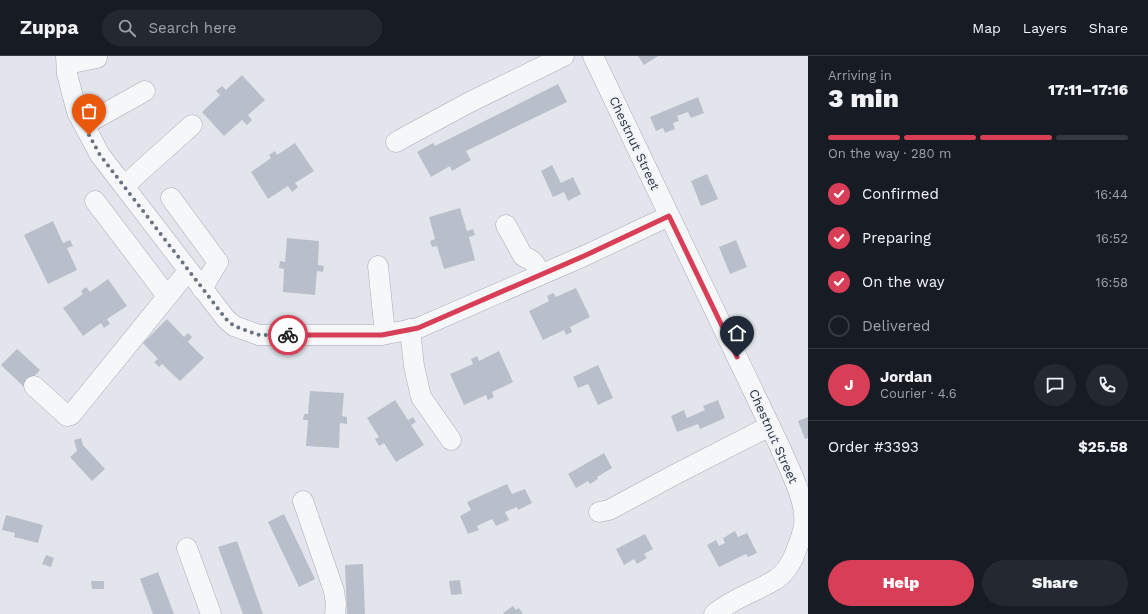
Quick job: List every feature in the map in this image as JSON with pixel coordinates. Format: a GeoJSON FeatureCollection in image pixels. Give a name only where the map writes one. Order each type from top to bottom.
{"type":"FeatureCollection","features":[{"type":"Feature","properties":{"kind":"street"},"geometry":{"type":"LineString","coordinates":[[97,56],[97,58],[67,60],[67,74],[77,112],[100,155],[226,319],[234,326],[259,335],[384,334],[418,328],[584,256],[669,216]]}},
{"type":"Feature","properties":{"kind":"street"},"geometry":{"type":"LineString","coordinates":[[396,142],[468,103],[564,56]]}},
{"type":"Feature","properties":{"kind":"street","name":"Chestnut Street"},"geometry":{"type":"LineString","coordinates":[[593,56],[770,426],[800,494],[805,523],[793,559],[786,570],[776,579],[722,607],[714,614]]}},
{"type":"Feature","properties":{"kind":"street"},"geometry":{"type":"LineString","coordinates":[[84,125],[145,91]]}},
{"type":"Feature","properties":{"kind":"street"},"geometry":{"type":"LineString","coordinates":[[124,186],[192,124]]}},
{"type":"Feature","properties":{"kind":"street"},"geometry":{"type":"LineString","coordinates":[[171,198],[218,262],[202,289]]}},
{"type":"Feature","properties":{"kind":"street"},"geometry":{"type":"LineString","coordinates":[[96,201],[167,296]]}},
{"type":"Feature","properties":{"kind":"street"},"geometry":{"type":"LineString","coordinates":[[506,225],[523,256],[535,264],[540,275]]}},
{"type":"Feature","properties":{"kind":"street"},"geometry":{"type":"LineString","coordinates":[[378,266],[384,334]]}},
{"type":"Feature","properties":{"kind":"street"},"geometry":{"type":"LineString","coordinates":[[34,386],[67,416],[71,415],[188,271]]}},
{"type":"Feature","properties":{"kind":"street"},"geometry":{"type":"LineString","coordinates":[[410,330],[414,366],[421,397],[451,440]]}},
{"type":"Feature","properties":{"kind":"street"},"geometry":{"type":"LineString","coordinates":[[599,512],[609,510],[770,426]]}},
{"type":"Feature","properties":{"kind":"street"},"geometry":{"type":"LineString","coordinates":[[303,501],[334,591],[336,604],[335,614]]}},
{"type":"Feature","properties":{"kind":"street"},"geometry":{"type":"LineString","coordinates":[[187,548],[211,614]]}},
{"type":"Feature","properties":{"kind":"building"},"geometry":{"type":"Polygon","coordinates":[[[638,56],[658,56],[644,65],[638,56]]]}},
{"type":"Feature","properties":{"kind":"building"},"geometry":{"type":"Polygon","coordinates":[[[242,75],[265,100],[248,115],[252,120],[247,125],[242,120],[224,136],[202,112],[220,95],[216,91],[222,86],[226,90],[242,75]]]}},
{"type":"Feature","properties":{"kind":"building"},"geometry":{"type":"Polygon","coordinates":[[[558,84],[567,102],[466,151],[471,160],[452,171],[450,166],[431,177],[417,152],[433,143],[435,146],[558,84]]]}},
{"type":"Feature","properties":{"kind":"building"},"geometry":{"type":"Polygon","coordinates":[[[698,97],[704,113],[691,118],[688,112],[677,116],[679,121],[673,123],[675,129],[665,133],[663,128],[656,131],[650,117],[698,97]]]}},
{"type":"Feature","properties":{"kind":"building"},"geometry":{"type":"Polygon","coordinates":[[[295,143],[314,171],[295,183],[298,187],[292,192],[288,186],[268,199],[251,172],[271,158],[269,155],[275,151],[277,155],[295,143]]]}},
{"type":"Feature","properties":{"kind":"building"},"geometry":{"type":"Polygon","coordinates":[[[552,165],[561,183],[573,177],[581,194],[568,201],[564,192],[553,197],[541,171],[552,165]]]}},
{"type":"Feature","properties":{"kind":"building"},"geometry":{"type":"Polygon","coordinates":[[[707,174],[718,199],[701,206],[691,181],[707,174]]]}},
{"type":"Feature","properties":{"kind":"building"},"geometry":{"type":"Polygon","coordinates":[[[460,208],[467,231],[473,229],[475,235],[469,237],[475,260],[444,269],[437,246],[432,247],[430,241],[435,239],[429,217],[460,208]]]}},
{"type":"Feature","properties":{"kind":"building"},"geometry":{"type":"Polygon","coordinates":[[[53,221],[63,243],[70,240],[73,246],[67,248],[77,270],[48,284],[24,235],[53,221]]]}},
{"type":"Feature","properties":{"kind":"building"},"geometry":{"type":"Polygon","coordinates":[[[287,238],[319,241],[318,265],[324,266],[323,272],[317,271],[315,295],[283,292],[284,269],[279,268],[280,261],[285,262],[287,238]]]}},
{"type":"Feature","properties":{"kind":"building"},"geometry":{"type":"Polygon","coordinates":[[[736,240],[747,267],[730,274],[719,247],[736,240]]]}},
{"type":"Feature","properties":{"kind":"building"},"geometry":{"type":"Polygon","coordinates":[[[108,279],[127,306],[107,319],[110,324],[104,328],[101,323],[83,336],[63,308],[83,294],[81,291],[86,287],[90,292],[108,279]]]}},
{"type":"Feature","properties":{"kind":"building"},"geometry":{"type":"Polygon","coordinates":[[[576,288],[590,317],[570,327],[572,332],[566,335],[564,330],[543,340],[529,311],[549,301],[547,296],[553,293],[556,297],[576,288]]]}},
{"type":"Feature","properties":{"kind":"building"},"geometry":{"type":"Polygon","coordinates":[[[167,319],[184,337],[188,333],[192,337],[188,342],[204,358],[180,381],[162,364],[159,367],[154,362],[158,359],[143,343],[167,319]]]}},
{"type":"Feature","properties":{"kind":"building"},"geometry":{"type":"Polygon","coordinates":[[[17,349],[40,370],[24,387],[1,365],[17,349]]]}},
{"type":"Feature","properties":{"kind":"building"},"geometry":{"type":"Polygon","coordinates":[[[499,351],[513,382],[492,392],[494,397],[488,400],[486,395],[464,405],[450,374],[473,364],[471,359],[477,356],[479,361],[499,351]]]}},
{"type":"Feature","properties":{"kind":"building"},"geometry":{"type":"Polygon","coordinates":[[[598,365],[613,398],[598,405],[588,384],[578,388],[573,377],[598,365]]]}},
{"type":"Feature","properties":{"kind":"building"},"geometry":{"type":"Polygon","coordinates":[[[310,391],[344,393],[342,416],[347,417],[347,424],[340,423],[339,448],[306,446],[308,420],[303,420],[304,414],[308,414],[310,391]]]}},
{"type":"Feature","properties":{"kind":"building"},"geometry":{"type":"Polygon","coordinates":[[[395,400],[408,420],[413,417],[416,422],[411,425],[424,445],[396,462],[384,443],[379,446],[375,439],[379,437],[367,418],[395,400]]]}},
{"type":"Feature","properties":{"kind":"building"},"geometry":{"type":"Polygon","coordinates":[[[718,400],[725,418],[700,429],[698,424],[677,432],[671,416],[684,410],[687,418],[705,410],[703,406],[718,400]]]}},
{"type":"Feature","properties":{"kind":"building"},"geometry":{"type":"Polygon","coordinates":[[[808,417],[808,438],[805,439],[798,421],[808,417]]]}},
{"type":"Feature","properties":{"kind":"building"},"geometry":{"type":"Polygon","coordinates":[[[81,438],[83,445],[105,469],[92,481],[70,457],[77,451],[74,440],[81,438]]]}},
{"type":"Feature","properties":{"kind":"building"},"geometry":{"type":"Polygon","coordinates":[[[604,453],[612,468],[597,477],[598,479],[590,484],[588,481],[576,488],[568,474],[604,453]]]}},
{"type":"Feature","properties":{"kind":"building"},"geometry":{"type":"Polygon","coordinates":[[[507,484],[512,494],[525,489],[532,503],[518,510],[517,507],[505,512],[509,520],[496,526],[492,519],[477,526],[479,530],[468,534],[460,516],[471,510],[467,502],[507,484]]]}},
{"type":"Feature","properties":{"kind":"building"},"geometry":{"type":"Polygon","coordinates":[[[284,514],[315,579],[299,587],[268,522],[284,514]]]}},
{"type":"Feature","properties":{"kind":"building"},"geometry":{"type":"Polygon","coordinates":[[[6,515],[43,525],[38,543],[14,537],[15,533],[2,530],[6,515]]]}},
{"type":"Feature","properties":{"kind":"building"},"geometry":{"type":"Polygon","coordinates":[[[735,531],[738,537],[747,533],[757,553],[748,557],[746,554],[719,567],[707,545],[716,540],[719,546],[725,543],[723,538],[735,531]]]}},
{"type":"Feature","properties":{"kind":"building"},"geometry":{"type":"Polygon","coordinates":[[[645,534],[653,549],[644,554],[647,558],[637,564],[634,559],[624,565],[616,549],[645,534]]]}},
{"type":"Feature","properties":{"kind":"building"},"geometry":{"type":"Polygon","coordinates":[[[237,541],[263,614],[243,614],[218,547],[237,541]]]}},
{"type":"Feature","properties":{"kind":"building"},"geometry":{"type":"Polygon","coordinates":[[[46,555],[54,558],[51,567],[42,564],[46,555]]]}},
{"type":"Feature","properties":{"kind":"building"},"geometry":{"type":"Polygon","coordinates":[[[363,564],[365,614],[347,614],[345,565],[363,564]]]}},
{"type":"Feature","properties":{"kind":"building"},"geometry":{"type":"Polygon","coordinates":[[[158,572],[174,614],[153,614],[140,579],[158,572]]]}},
{"type":"Feature","properties":{"kind":"building"},"geometry":{"type":"Polygon","coordinates":[[[460,580],[462,594],[451,595],[449,581],[460,580]]]}},
{"type":"Feature","properties":{"kind":"building"},"geometry":{"type":"Polygon","coordinates":[[[91,581],[104,581],[104,589],[92,589],[91,581]]]}},
{"type":"Feature","properties":{"kind":"building"},"geometry":{"type":"Polygon","coordinates":[[[513,606],[516,610],[519,608],[523,614],[503,613],[513,606]]]}},
{"type":"Feature","properties":{"kind":"way so far"},"geometry":{"type":"LineString","coordinates":[[89,135],[100,155],[226,319],[234,326],[259,335],[288,335]]}},
{"type":"Feature","properties":{"kind":"route"},"geometry":{"type":"LineString","coordinates":[[288,335],[382,335],[418,328],[584,256],[669,216],[737,357]]}}]}
